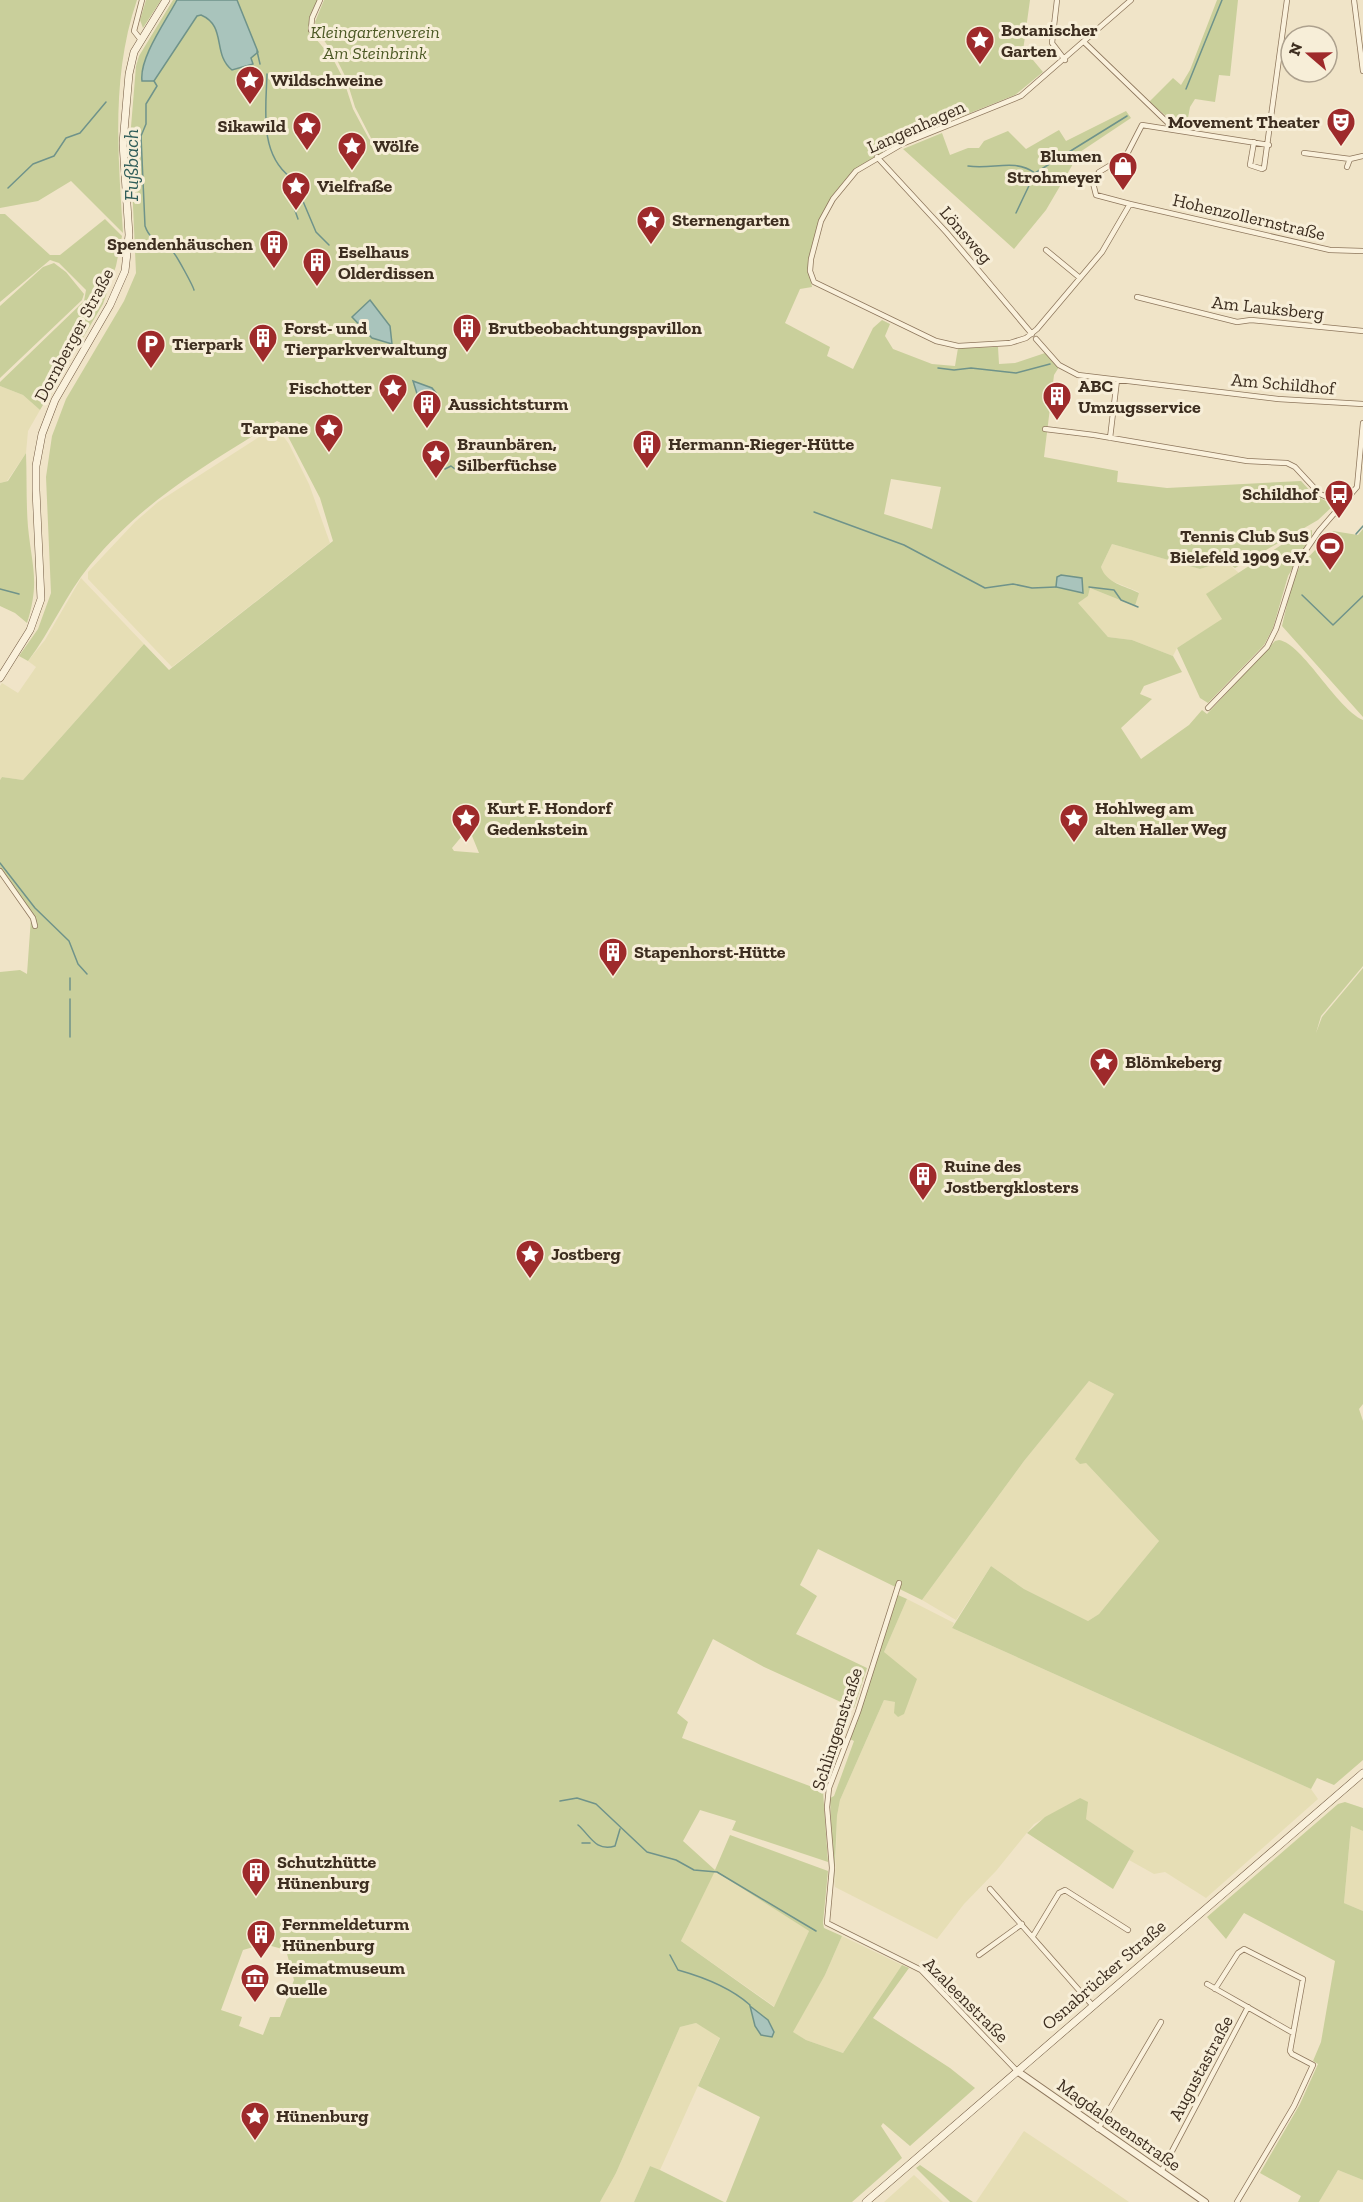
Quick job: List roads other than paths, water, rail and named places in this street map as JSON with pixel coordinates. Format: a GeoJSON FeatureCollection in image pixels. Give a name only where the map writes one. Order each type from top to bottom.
{"type":"FeatureCollection","features":[{"type":"Feature","properties":{"kind":"main road"},"geometry":{"type":"LineString","coordinates":[[141,40],[166,0]]}},
{"type":"Feature","properties":{"kind":"main road","name":"Dornberger Straße"},"geometry":{"type":"LineString","coordinates":[[0,678],[30,630],[41,599],[36,466],[42,434],[55,400],[110,305],[126,267],[129,235],[123,131],[130,68],[141,40]]}},
{"type":"Feature","properties":{"kind":"main road","name":"Osnabrücker Straße"},"geometry":{"type":"LineString","coordinates":[[867,2202],[1363,1773]]}},
{"type":"Feature","properties":{"kind":"street","name":"Dornberger Straße"},"geometry":{"type":"LineString","coordinates":[[141,40],[136,37],[134,31],[142,0]]}},
{"type":"Feature","properties":{"kind":"street"},"geometry":{"type":"LineString","coordinates":[[311,30],[312,18],[320,0]]}},
{"type":"Feature","properties":{"kind":"street"},"geometry":{"type":"LineString","coordinates":[[1057,0],[1052,43],[1065,60]]}},
{"type":"Feature","properties":{"kind":"street","name":"Langenhagen"},"geometry":{"type":"LineString","coordinates":[[1032,334],[1006,344],[974,346],[943,344],[820,287],[811,277],[814,244],[827,210],[856,171],[902,144],[1015,100],[1085,43],[1131,0]]}},
{"type":"Feature","properties":{"kind":"street"},"geometry":{"type":"LineString","coordinates":[[1254,142],[1250,165],[1260,169],[1264,168],[1269,145],[1287,0]]}},
{"type":"Feature","properties":{"kind":"street"},"geometry":{"type":"LineString","coordinates":[[1354,0],[1363,71]]}},
{"type":"Feature","properties":{"kind":"street"},"geometry":{"type":"LineString","coordinates":[[1085,43],[1168,123],[1170,129],[1269,145]]}},
{"type":"Feature","properties":{"kind":"street","name":"Hohenzollernstraße"},"geometry":{"type":"LineString","coordinates":[[1170,129],[1164,131],[1140,126],[1126,156],[1102,170],[1093,183],[1096,195],[1330,250],[1363,251]]}},
{"type":"Feature","properties":{"kind":"street"},"geometry":{"type":"LineString","coordinates":[[1304,153],[1350,159],[1363,156]]}},
{"type":"Feature","properties":{"kind":"street","name":"Lönsweg"},"geometry":{"type":"LineString","coordinates":[[877,157],[947,233],[1032,334]]}},
{"type":"Feature","properties":{"kind":"street"},"geometry":{"type":"LineString","coordinates":[[1347,167],[1350,159]]}},
{"type":"Feature","properties":{"kind":"street"},"geometry":{"type":"LineString","coordinates":[[1032,334],[1106,246],[1130,204]]}},
{"type":"Feature","properties":{"kind":"street"},"geometry":{"type":"LineString","coordinates":[[1046,250],[1080,278]]}},
{"type":"Feature","properties":{"kind":"street","name":"Am Lauksberg"},"geometry":{"type":"LineString","coordinates":[[1137,297],[1237,322],[1251,320],[1363,331]]}},
{"type":"Feature","properties":{"kind":"street","name":"Am Schildhof"},"geometry":{"type":"LineString","coordinates":[[1036,339],[1056,361],[1071,372],[1117,380],[1278,399],[1363,404]]}},
{"type":"Feature","properties":{"kind":"street"},"geometry":{"type":"LineString","coordinates":[[1110,438],[1117,380]]}},
{"type":"Feature","properties":{"kind":"street"},"geometry":{"type":"LineString","coordinates":[[1208,708],[1267,647],[1276,629],[1296,563],[1358,484],[1363,423]]}},
{"type":"Feature","properties":{"kind":"street"},"geometry":{"type":"LineString","coordinates":[[1045,429],[1248,461],[1287,463],[1294,467],[1320,495],[1343,504]]}},
{"type":"Feature","properties":{"kind":"street"},"geometry":{"type":"LineString","coordinates":[[0,871],[33,918],[35,926]]}},
{"type":"Feature","properties":{"kind":"street","name":"Schlingenstraße"},"geometry":{"type":"LineString","coordinates":[[827,1923],[832,1868],[827,1807],[829,1788],[858,1712],[899,1583]]}},
{"type":"Feature","properties":{"kind":"street"},"geometry":{"type":"LineString","coordinates":[[990,1889],[1093,2006]]}},
{"type":"Feature","properties":{"kind":"street"},"geometry":{"type":"LineString","coordinates":[[1033,1936],[1059,1893],[1065,1890],[1128,1930]]}},
{"type":"Feature","properties":{"kind":"street","name":"Azaleenstraße"},"geometry":{"type":"LineString","coordinates":[[827,1923],[921,1970],[1017,2071]]}},
{"type":"Feature","properties":{"kind":"street"},"geometry":{"type":"LineString","coordinates":[[980,1955],[1022,1924]]}},
{"type":"Feature","properties":{"kind":"street"},"geometry":{"type":"LineString","coordinates":[[1215,1989],[1238,1953],[1244,1949],[1303,1980],[1293,2033],[1292,2054],[1313,2065],[1294,2106],[1237,2202]]}},
{"type":"Feature","properties":{"kind":"street","name":"Augustastraße"},"geometry":{"type":"LineString","coordinates":[[1207,1984],[1293,2033]]}},
{"type":"Feature","properties":{"kind":"street","name":"Augustastraße"},"geometry":{"type":"LineString","coordinates":[[1161,2172],[1248,2007]]}},
{"type":"Feature","properties":{"kind":"street"},"geometry":{"type":"LineString","coordinates":[[1098,2129],[1161,2022]]}},
{"type":"Feature","properties":{"kind":"street","name":"Magdalenenstraße"},"geometry":{"type":"LineString","coordinates":[[1017,2071],[1205,2202]]}},
{"type":"Feature","properties":{"kind":"water"},"geometry":{"type":"Polygon","coordinates":[[[177,0],[237,0],[258,52],[251,58],[253,64],[232,70],[222,56],[214,26],[201,15],[197,16],[154,81],[142,81],[142,72],[149,51],[177,0]]]}},
{"type":"Feature","properties":{"kind":"water"},"geometry":{"type":"Polygon","coordinates":[[[370,300],[390,326],[392,344],[372,338],[352,317],[370,300]]]}},
{"type":"Feature","properties":{"kind":"water"},"geometry":{"type":"Polygon","coordinates":[[[413,381],[432,388],[436,393],[430,412],[424,419],[420,416],[419,400],[413,381]]]}},
{"type":"Feature","properties":{"kind":"water"},"geometry":{"type":"Polygon","coordinates":[[[1061,575],[1082,578],[1083,593],[1056,587],[1057,577],[1061,575]]]}},
{"type":"Feature","properties":{"kind":"water"},"geometry":{"type":"Polygon","coordinates":[[[750,2006],[768,2020],[774,2032],[772,2037],[761,2035],[755,2026],[750,2006]]]}},
{"type":"Feature","properties":{"kind":"waterway"},"geometry":{"type":"LineString","coordinates":[[1186,89],[1222,0]]}},
{"type":"Feature","properties":{"kind":"waterway"},"geometry":{"type":"LineString","coordinates":[[257,51],[260,64]]}},
{"type":"Feature","properties":{"kind":"waterway"},"geometry":{"type":"LineString","coordinates":[[267,74],[266,130],[273,156],[290,177]]}},
{"type":"Feature","properties":{"kind":"waterway","name":"Fußbach"},"geometry":{"type":"LineString","coordinates":[[154,81],[157,86],[146,104],[146,124],[141,136],[145,226],[150,236],[169,248],[175,255],[194,290]]}},
{"type":"Feature","properties":{"kind":"waterway"},"geometry":{"type":"LineString","coordinates":[[8,188],[33,164],[54,156],[66,138],[80,133],[106,102]]}},
{"type":"Feature","properties":{"kind":"waterway"},"geometry":{"type":"LineString","coordinates":[[1016,213],[1035,173],[1127,116]]}},
{"type":"Feature","properties":{"kind":"waterway"},"geometry":{"type":"LineString","coordinates":[[968,166],[1011,165],[1035,173]]}},
{"type":"Feature","properties":{"kind":"waterway"},"geometry":{"type":"LineString","coordinates":[[294,180],[316,232],[329,245]]}},
{"type":"Feature","properties":{"kind":"waterway"},"geometry":{"type":"LineString","coordinates":[[292,202],[298,219]]}},
{"type":"Feature","properties":{"kind":"waterway"},"geometry":{"type":"LineString","coordinates":[[938,368],[954,370],[971,368],[1016,373],[1050,364]]}},
{"type":"Feature","properties":{"kind":"waterway"},"geometry":{"type":"LineString","coordinates":[[430,456],[445,469],[451,466],[459,472]]}},
{"type":"Feature","properties":{"kind":"waterway"},"geometry":{"type":"LineString","coordinates":[[814,512],[904,545],[985,588],[1013,584],[1032,588],[1056,587]]}},
{"type":"Feature","properties":{"kind":"waterway"},"geometry":{"type":"LineString","coordinates":[[1356,534],[1363,526]]}},
{"type":"Feature","properties":{"kind":"waterway"},"geometry":{"type":"LineString","coordinates":[[1089,587],[1114,590],[1121,600],[1138,607]]}},
{"type":"Feature","properties":{"kind":"waterway"},"geometry":{"type":"LineString","coordinates":[[0,589],[19,594]]}},
{"type":"Feature","properties":{"kind":"waterway"},"geometry":{"type":"LineString","coordinates":[[1302,595],[1333,625],[1363,596]]}},
{"type":"Feature","properties":{"kind":"waterway"},"geometry":{"type":"LineString","coordinates":[[0,863],[35,908],[69,941],[78,964],[87,974]]}},
{"type":"Feature","properties":{"kind":"waterway"},"geometry":{"type":"LineString","coordinates":[[70,978],[70,990]]}},
{"type":"Feature","properties":{"kind":"waterway"},"geometry":{"type":"LineString","coordinates":[[70,999],[70,1037]]}},
{"type":"Feature","properties":{"kind":"waterway"},"geometry":{"type":"LineString","coordinates":[[560,1801],[577,1798],[596,1804],[647,1852],[676,1860],[694,1870],[717,1872],[816,1931]]}},
{"type":"Feature","properties":{"kind":"waterway"},"geometry":{"type":"LineString","coordinates":[[578,1825],[602,1847],[615,1846],[620,1829]]}},
{"type":"Feature","properties":{"kind":"waterway"},"geometry":{"type":"LineString","coordinates":[[582,1843],[590,1843]]}},
{"type":"Feature","properties":{"kind":"waterway"},"geometry":{"type":"LineString","coordinates":[[670,1955],[678,1970],[716,1983],[750,2005]]}},
{"type":"Feature","properties":{"kind":"place","name":"Botanischer Garten"},"geometry":{"type":"Point","coordinates":[980,66]}},
{"type":"Feature","properties":{"kind":"place","name":"Wildschweine"},"geometry":{"type":"Point","coordinates":[250,106]}},
{"type":"Feature","properties":{"kind":"place","name":"Movement Theater"},"geometry":{"type":"Point","coordinates":[1341,148]}},
{"type":"Feature","properties":{"kind":"place","name":"Sikawild"},"geometry":{"type":"Point","coordinates":[307,152]}},
{"type":"Feature","properties":{"kind":"place","name":"Wölfe"},"geometry":{"type":"Point","coordinates":[352,172]}},
{"type":"Feature","properties":{"kind":"place","name":"Blumen Strohmeyer"},"geometry":{"type":"Point","coordinates":[1123,192]}},
{"type":"Feature","properties":{"kind":"place","name":"Vielfraße"},"geometry":{"type":"Point","coordinates":[296,212]}},
{"type":"Feature","properties":{"kind":"place","name":"Sternengarten"},"geometry":{"type":"Point","coordinates":[651,246]}},
{"type":"Feature","properties":{"kind":"place","name":"Spendenhäuschen"},"geometry":{"type":"Point","coordinates":[274,270]}},
{"type":"Feature","properties":{"kind":"place","name":"Eselhaus Olderdissen"},"geometry":{"type":"Point","coordinates":[317,288]}},
{"type":"Feature","properties":{"kind":"place","name":"Brutbeobachtungspavillon"},"geometry":{"type":"Point","coordinates":[467,354]}},
{"type":"Feature","properties":{"kind":"place","name":"Forst- und Tierparkverwaltung"},"geometry":{"type":"Point","coordinates":[263,364]}},
{"type":"Feature","properties":{"kind":"place","name":"Tierpark"},"geometry":{"type":"Point","coordinates":[151,370]}},
{"type":"Feature","properties":{"kind":"place","name":"Fischotter"},"geometry":{"type":"Point","coordinates":[393,414]}},
{"type":"Feature","properties":{"kind":"place","name":"ABC Umzugsservice"},"geometry":{"type":"Point","coordinates":[1057,422]}},
{"type":"Feature","properties":{"kind":"place","name":"Aussichtsturm"},"geometry":{"type":"Point","coordinates":[427,430]}},
{"type":"Feature","properties":{"kind":"place","name":"Tarpane"},"geometry":{"type":"Point","coordinates":[329,454]}},
{"type":"Feature","properties":{"kind":"place","name":"Hermann-Rieger-Hütte"},"geometry":{"type":"Point","coordinates":[647,470]}},
{"type":"Feature","properties":{"kind":"place","name":"Braunbären, Silberfüchse"},"geometry":{"type":"Point","coordinates":[436,480]}},
{"type":"Feature","properties":{"kind":"place","name":"Schildhof"},"geometry":{"type":"Point","coordinates":[1339,520]}},
{"type":"Feature","properties":{"kind":"place","name":"Tennis Club SuS Bielefeld 1909 e.V."},"geometry":{"type":"Point","coordinates":[1330,572]}},
{"type":"Feature","properties":{"kind":"place","name":"Kurt F. Hondorf Gedenkstein"},"geometry":{"type":"Point","coordinates":[466,844]}},
{"type":"Feature","properties":{"kind":"place","name":"Hohlweg am alten Haller Weg"},"geometry":{"type":"Point","coordinates":[1074,844]}},
{"type":"Feature","properties":{"kind":"place","name":"Stapenhorst-Hütte"},"geometry":{"type":"Point","coordinates":[613,978]}},
{"type":"Feature","properties":{"kind":"place","name":"Blömkeberg"},"geometry":{"type":"Point","coordinates":[1104,1088]}},
{"type":"Feature","properties":{"kind":"place","name":"Ruine des Jostbergklosters"},"geometry":{"type":"Point","coordinates":[923,1202]}},
{"type":"Feature","properties":{"kind":"place","name":"Jostberg"},"geometry":{"type":"Point","coordinates":[530,1280]}},
{"type":"Feature","properties":{"kind":"place","name":"Schutzhütte Hünenburg"},"geometry":{"type":"Point","coordinates":[256,1898]}},
{"type":"Feature","properties":{"kind":"place","name":"Fernmeldeturm Hünenburg"},"geometry":{"type":"Point","coordinates":[261,1960]}},
{"type":"Feature","properties":{"kind":"place","name":"Heimatmuseum Quelle"},"geometry":{"type":"Point","coordinates":[255,2004]}},
{"type":"Feature","properties":{"kind":"place","name":"Hünenburg"},"geometry":{"type":"Point","coordinates":[255,2142]}},
{"type":"Feature","properties":{"kind":"park label","name":"Kleingartenverein Am Steinbrink"},"geometry":{"type":"Point","coordinates":[375,42]}}]}
